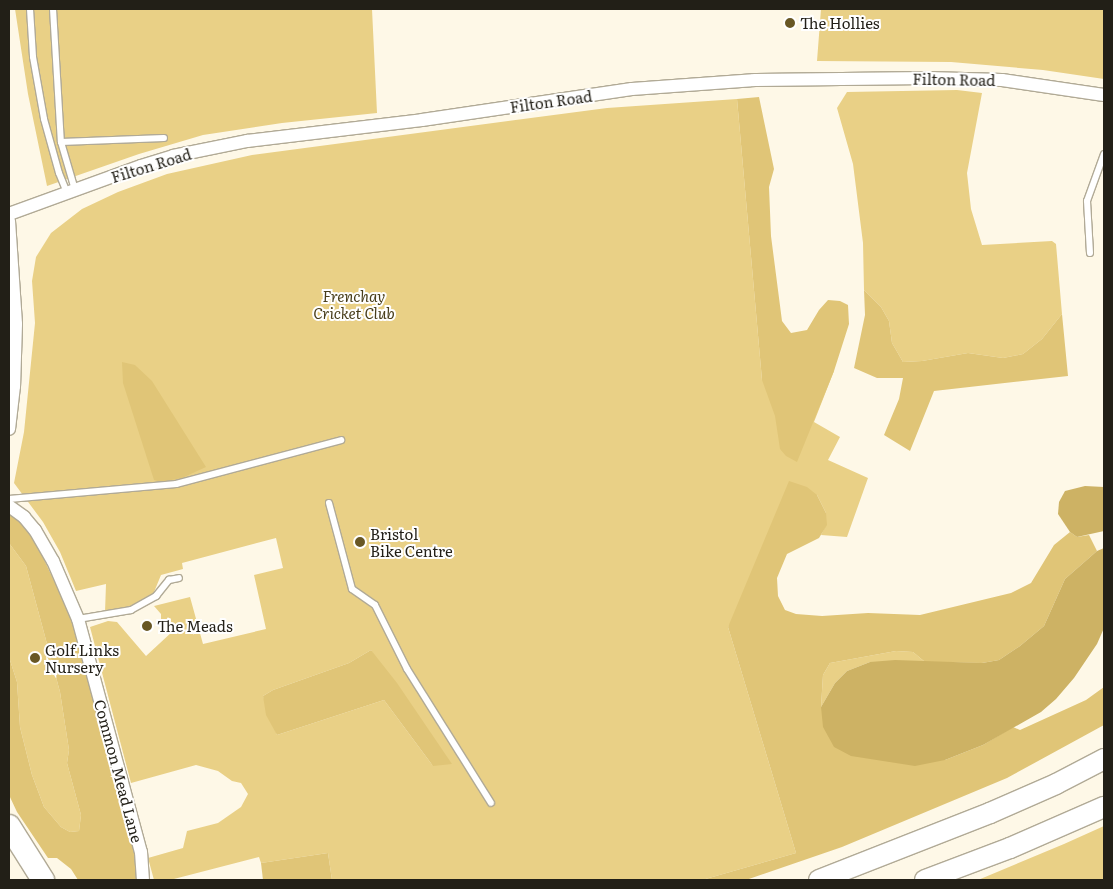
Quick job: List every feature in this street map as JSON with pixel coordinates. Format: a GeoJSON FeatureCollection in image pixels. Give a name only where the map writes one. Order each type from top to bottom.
{"type":"FeatureCollection","features":[{"type":"Feature","properties":{"kind":"highway"},"geometry":{"type":"LineString","coordinates":[[9,826],[43,880]]}},
{"type":"Feature","properties":{"kind":"main road"},"geometry":{"type":"LineString","coordinates":[[819,880],[990,813],[1056,784],[1104,759]]}},
{"type":"Feature","properties":{"kind":"main road"},"geometry":{"type":"LineString","coordinates":[[925,880],[1010,848],[1104,807]]}},
{"type":"Feature","properties":{"kind":"street","name":"Filton Road"},"geometry":{"type":"LineString","coordinates":[[9,214],[173,156],[247,141],[364,127],[585,95],[683,84],[756,80],[971,79],[1029,84],[1104,95]]}},
{"type":"Feature","properties":{"kind":"street"},"geometry":{"type":"LineString","coordinates":[[9,221],[16,324],[14,386],[9,429]]}},
{"type":"Feature","properties":{"kind":"street","name":"Common Mead Lane"},"geometry":{"type":"LineString","coordinates":[[9,506],[24,517],[35,530],[54,561],[78,619],[141,852],[144,880]]}},
{"type":"Feature","properties":{"kind":"lane"},"geometry":{"type":"LineString","coordinates":[[30,9],[33,57],[44,119],[59,172],[71,192]]}},
{"type":"Feature","properties":{"kind":"lane"},"geometry":{"type":"LineString","coordinates":[[53,9],[61,142],[71,192]]}},
{"type":"Feature","properties":{"kind":"lane"},"geometry":{"type":"LineString","coordinates":[[61,142],[164,138]]}},
{"type":"Feature","properties":{"kind":"lane"},"geometry":{"type":"LineString","coordinates":[[1090,253],[1087,201],[1104,154]]}},
{"type":"Feature","properties":{"kind":"lane"},"geometry":{"type":"LineString","coordinates":[[9,499],[176,484],[341,440]]}},
{"type":"Feature","properties":{"kind":"lane"},"geometry":{"type":"LineString","coordinates":[[328,503],[352,589],[374,605],[407,669],[491,803]]}},
{"type":"Feature","properties":{"kind":"lane"},"geometry":{"type":"LineString","coordinates":[[78,619],[131,610],[156,596],[169,580],[180,578]]}},
{"type":"Feature","properties":{"kind":"green space"},"geometry":{"type":"Polygon","coordinates":[[[15,9],[372,9],[377,113],[282,123],[203,135],[139,154],[47,186],[28,94],[15,9]]]}},
{"type":"Feature","properties":{"kind":"green space"},"geometry":{"type":"Polygon","coordinates":[[[821,9],[1104,9],[1104,79],[1043,70],[951,62],[817,61],[821,9]]]}},
{"type":"Feature","properties":{"kind":"green space"},"geometry":{"type":"Polygon","coordinates":[[[957,90],[982,93],[967,173],[971,209],[982,245],[1052,241],[1056,244],[1062,314],[1042,339],[1023,354],[1003,358],[968,353],[922,361],[903,362],[892,343],[889,321],[881,307],[864,290],[863,243],[853,164],[837,108],[847,92],[957,90]]]}},
{"type":"Feature","properties":{"kind":"green space","name":"Frenchay Cricket Club"},"geometry":{"type":"Polygon","coordinates":[[[737,99],[762,380],[834,371],[814,422],[840,437],[828,460],[868,478],[847,537],[821,535],[826,525],[826,513],[817,495],[728,627],[796,853],[702,880],[332,880],[328,853],[261,863],[259,857],[170,880],[154,880],[148,858],[183,848],[187,831],[218,823],[241,807],[248,794],[241,783],[232,781],[218,771],[196,765],[131,783],[90,627],[108,621],[117,622],[146,656],[173,631],[161,619],[161,614],[154,606],[190,597],[203,644],[266,629],[254,575],[283,568],[276,538],[182,563],[183,569],[161,575],[152,597],[127,608],[105,612],[106,584],[76,591],[60,552],[43,522],[14,483],[24,432],[35,323],[32,281],[36,257],[51,233],[82,209],[118,192],[167,174],[252,155],[607,108],[737,99]],[[371,650],[349,663],[273,690],[263,696],[277,735],[384,700],[433,766],[371,650]]]}},
{"type":"Feature","properties":{"kind":"green space"},"geometry":{"type":"Polygon","coordinates":[[[9,543],[26,566],[60,692],[69,750],[67,763],[81,815],[79,831],[70,832],[61,827],[44,807],[32,775],[20,727],[17,682],[9,657],[9,543]]]}},
{"type":"Feature","properties":{"kind":"green space"},"geometry":{"type":"Polygon","coordinates":[[[896,651],[913,652],[925,662],[870,662],[847,671],[835,683],[821,707],[823,675],[830,663],[896,651]]]}},
{"type":"Feature","properties":{"kind":"green space"},"geometry":{"type":"Polygon","coordinates":[[[1104,826],[1104,880],[978,880],[1064,844],[1104,826]]]}},
{"type":"Feature","properties":{"kind":"shaded area"},"geometry":{"type":"Polygon","coordinates":[[[759,97],[774,169],[769,187],[771,236],[782,321],[791,333],[807,330],[819,310],[828,300],[840,301],[848,305],[849,324],[834,371],[797,462],[786,456],[780,449],[775,416],[762,380],[737,99],[759,97]]]}},
{"type":"Feature","properties":{"kind":"shaded area"},"geometry":{"type":"Polygon","coordinates":[[[864,290],[881,307],[889,321],[892,343],[903,362],[922,361],[968,353],[1003,358],[1023,354],[1042,339],[1062,314],[1068,376],[934,391],[910,451],[884,435],[899,399],[903,378],[877,378],[854,368],[865,315],[864,290]]]}},
{"type":"Feature","properties":{"kind":"shaded area"},"geometry":{"type":"Polygon","coordinates":[[[122,362],[135,365],[152,381],[206,467],[182,478],[161,482],[154,480],[123,383],[122,362]]]}},
{"type":"Feature","properties":{"kind":"shaded area"},"geometry":{"type":"Polygon","coordinates":[[[789,481],[807,487],[817,495],[826,513],[827,525],[819,538],[787,554],[777,578],[778,596],[785,610],[796,614],[822,616],[868,613],[920,615],[1011,593],[1031,583],[1054,545],[1070,532],[1077,537],[1089,535],[1097,551],[1065,579],[1044,626],[999,660],[982,663],[925,662],[913,652],[896,651],[830,663],[823,675],[821,707],[945,760],[983,745],[1013,727],[1020,730],[1086,700],[1104,687],[1104,725],[1007,778],[842,847],[746,880],[702,880],[796,853],[728,627],[789,481]]]}},
{"type":"Feature","properties":{"kind":"shaded area"},"geometry":{"type":"Polygon","coordinates":[[[1085,486],[1104,487],[1104,531],[1077,537],[1070,532],[1058,514],[1059,502],[1065,491],[1085,486]]]}},
{"type":"Feature","properties":{"kind":"shaded area"},"geometry":{"type":"Polygon","coordinates":[[[9,515],[22,521],[33,536],[72,619],[134,849],[136,869],[142,880],[78,880],[71,869],[57,858],[48,858],[17,812],[9,795],[9,657],[17,682],[20,727],[32,775],[44,807],[61,827],[70,832],[79,831],[81,815],[67,763],[69,750],[60,692],[26,566],[9,543],[9,515]]]}},
{"type":"Feature","properties":{"kind":"shaded area"},"geometry":{"type":"Polygon","coordinates":[[[1104,548],[1104,628],[1097,644],[1074,678],[1056,699],[1041,712],[983,745],[945,760],[915,766],[851,756],[834,747],[823,727],[821,707],[835,683],[847,671],[870,662],[895,660],[982,663],[999,660],[1044,626],[1065,579],[1097,551],[1104,548]]]}},
{"type":"Feature","properties":{"kind":"shaded area"},"geometry":{"type":"Polygon","coordinates":[[[371,650],[397,683],[452,764],[433,766],[384,700],[277,735],[266,715],[263,696],[273,690],[349,663],[371,650]]]}},
{"type":"Feature","properties":{"kind":"shaded area"},"geometry":{"type":"Polygon","coordinates":[[[328,853],[332,880],[263,880],[261,863],[328,853]]]}},
{"type":"Feature","properties":{"kind":"place","name":"The Hollies"},"geometry":{"type":"Point","coordinates":[790,23]}},
{"type":"Feature","properties":{"kind":"place","name":"Bristol Bike Centre"},"geometry":{"type":"Point","coordinates":[360,542]}},
{"type":"Feature","properties":{"kind":"place","name":"The Meads"},"geometry":{"type":"Point","coordinates":[147,626]}},
{"type":"Feature","properties":{"kind":"place","name":"Golf Links Nursery"},"geometry":{"type":"Point","coordinates":[35,658]}}]}
